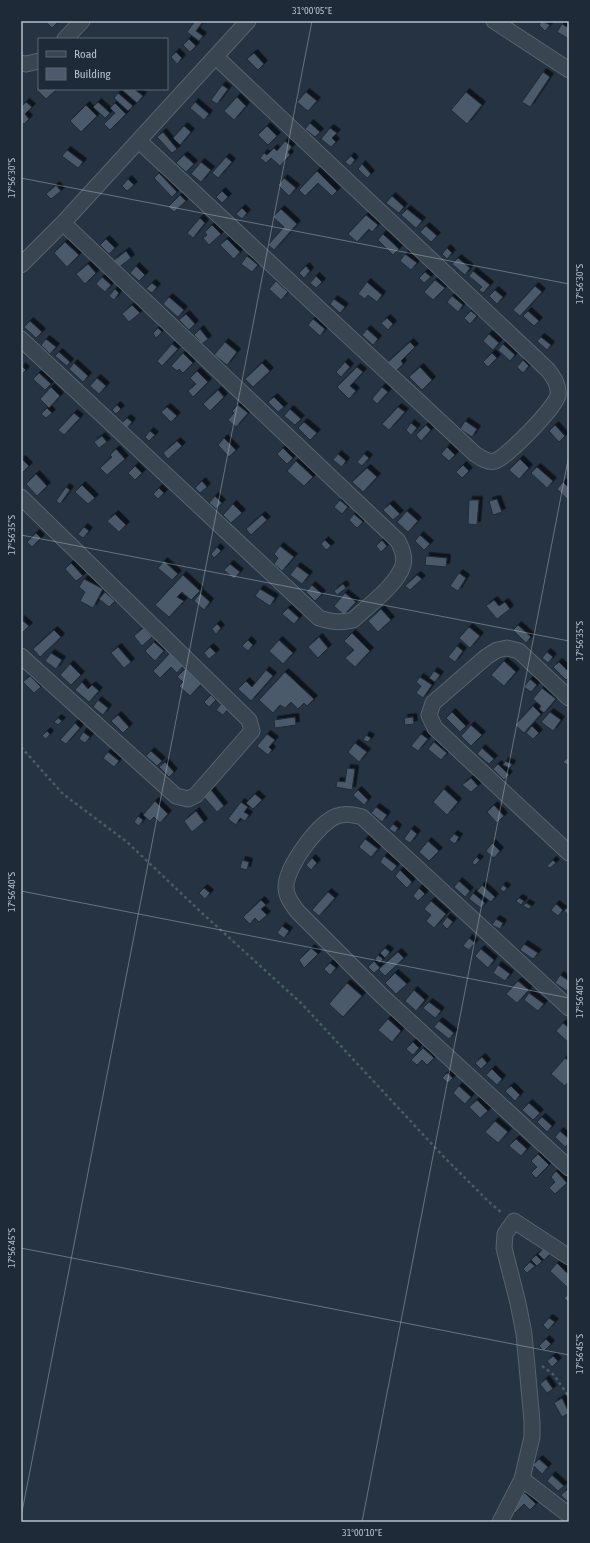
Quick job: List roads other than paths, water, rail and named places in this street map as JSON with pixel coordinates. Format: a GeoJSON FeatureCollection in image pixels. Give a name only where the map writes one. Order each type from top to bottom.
{"type":"FeatureCollection","features":[{"type":"Feature","properties":{"kind":"street"},"geometry":{"type":"LineString","coordinates":[[66,38],[82,21]]}},
{"type":"Feature","properties":{"kind":"street"},"geometry":{"type":"LineString","coordinates":[[21,265],[63,223],[248,21]]}},
{"type":"Feature","properties":{"kind":"street"},"geometry":{"type":"LineString","coordinates":[[494,21],[569,70]]}},
{"type":"Feature","properties":{"kind":"street"},"geometry":{"type":"LineString","coordinates":[[139,141],[475,454],[484,460],[493,462],[502,458],[555,403],[558,396],[558,386],[548,370],[216,57]]}},
{"type":"Feature","properties":{"kind":"street"},"geometry":{"type":"LineString","coordinates":[[21,63],[26,64],[38,61]]}},
{"type":"Feature","properties":{"kind":"street"},"geometry":{"type":"LineString","coordinates":[[21,339],[319,618],[331,622],[353,620],[399,574],[404,558],[398,541],[63,223]]}},
{"type":"Feature","properties":{"kind":"street"},"geometry":{"type":"LineString","coordinates":[[21,497],[251,722],[252,731],[196,795],[188,799],[176,796],[21,656]]}},
{"type":"Feature","properties":{"kind":"street"},"geometry":{"type":"LineString","coordinates":[[569,698],[519,651],[507,648],[497,650],[486,657],[434,704],[429,715],[435,728],[569,853]]}},
{"type":"Feature","properties":{"kind":"street"},"geometry":{"type":"LineString","coordinates":[[569,1008],[362,817],[343,815],[336,817],[319,829],[307,844],[288,876],[286,888],[288,900],[298,912],[382,996],[569,1168]]}},
{"type":"Feature","properties":{"kind":"street"},"geometry":{"type":"LineString","coordinates":[[500,1522],[522,1480],[532,1437],[527,1362],[518,1303],[504,1248],[506,1234],[514,1222],[569,1257]]}},
{"type":"Feature","properties":{"kind":"street"},"geometry":{"type":"LineString","coordinates":[[522,1480],[569,1515]]}}]}
